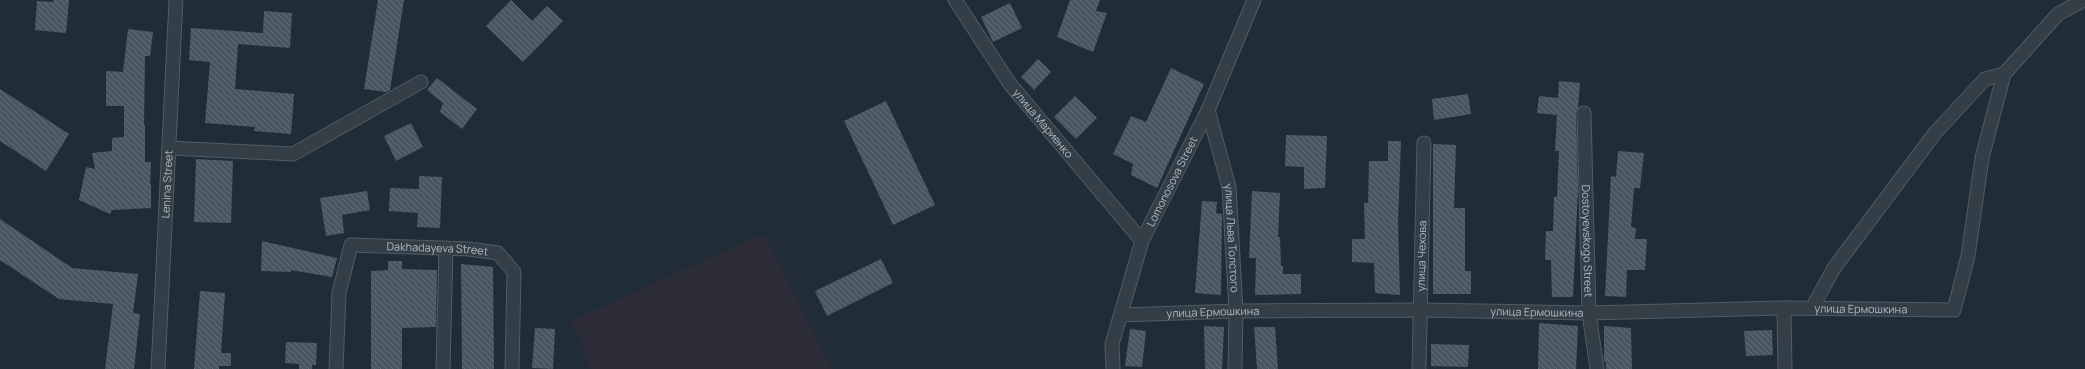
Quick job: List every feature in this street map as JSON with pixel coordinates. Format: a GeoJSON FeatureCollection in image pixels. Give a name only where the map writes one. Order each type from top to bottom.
{"type":"FeatureCollection","features":[{"type":"Feature","properties":{"kind":"street","name":"Lenina Street"},"geometry":{"type":"LineString","coordinates":[[158,369],[176,0]]}},
{"type":"Feature","properties":{"kind":"street","name":"улица Мариенко"},"geometry":{"type":"LineString","coordinates":[[955,0],[1010,84],[1142,241]]}},
{"type":"Feature","properties":{"kind":"street","name":"Lomonosova Street"},"geometry":{"type":"LineString","coordinates":[[1113,369],[1112,344],[1142,241],[1208,110],[1254,0]]}},
{"type":"Feature","properties":{"kind":"street"},"geometry":{"type":"LineString","coordinates":[[1812,308],[1834,268],[1935,133],[1985,79],[2004,74],[2058,14],[2084,0]]}},
{"type":"Feature","properties":{"kind":"street","name":"улица Ермошкина"},"geometry":{"type":"LineString","coordinates":[[1121,315],[1236,311],[1422,310],[1589,313],[1784,308],[1954,310],[1968,256],[1982,158],[2004,74]]}},
{"type":"Feature","properties":{"kind":"street"},"geometry":{"type":"LineString","coordinates":[[169,148],[293,154],[421,82]]}},
{"type":"Feature","properties":{"kind":"street","name":"улица Льва Толстого"},"geometry":{"type":"LineString","coordinates":[[1208,110],[1229,187],[1236,311],[1235,369]]}},
{"type":"Feature","properties":{"kind":"street","name":"Dostoyevskogo Street"},"geometry":{"type":"LineString","coordinates":[[1584,113],[1589,313],[1597,369]]}},
{"type":"Feature","properties":{"kind":"street","name":"улица Чехова"},"geometry":{"type":"LineString","coordinates":[[1419,369],[1422,310],[1424,143]]}},
{"type":"Feature","properties":{"kind":"street","name":"Dakhadayeva Street"},"geometry":{"type":"LineString","coordinates":[[336,369],[339,293],[351,245],[446,248],[498,253],[514,272],[512,369]]}},
{"type":"Feature","properties":{"kind":"street"},"geometry":{"type":"LineString","coordinates":[[443,369],[446,248]]}},
{"type":"Feature","properties":{"kind":"street"},"geometry":{"type":"LineString","coordinates":[[1784,308],[1785,369]]}},
{"type":"Feature","properties":{"kind":"shaded area"},"geometry":{"type":"Polygon","coordinates":[[[764,233],[832,369],[591,369],[571,321],[764,233]]]}},
{"type":"Feature","properties":{"kind":"building"},"geometry":{"type":"Polygon","coordinates":[[[54,0],[69,0],[66,33],[35,30],[37,1],[53,2],[54,0]]]}},
{"type":"Feature","properties":{"kind":"building"},"geometry":{"type":"Polygon","coordinates":[[[378,0],[404,0],[390,90],[386,92],[364,89],[378,0]]]}},
{"type":"Feature","properties":{"kind":"building"},"geometry":{"type":"Polygon","coordinates":[[[511,0],[532,21],[547,6],[563,21],[523,62],[486,26],[511,0]]]}},
{"type":"Feature","properties":{"kind":"building"},"geometry":{"type":"Polygon","coordinates":[[[1070,0],[1100,0],[1096,11],[1107,13],[1093,52],[1057,37],[1070,0]]]}},
{"type":"Feature","properties":{"kind":"building"},"geometry":{"type":"Polygon","coordinates":[[[1010,3],[1022,28],[993,42],[981,17],[1010,3]]]}},
{"type":"Feature","properties":{"kind":"building"},"geometry":{"type":"Polygon","coordinates":[[[264,11],[292,13],[290,48],[238,44],[235,89],[294,94],[291,134],[254,131],[255,127],[205,123],[210,62],[189,60],[191,28],[263,33],[264,11]]]}},
{"type":"Feature","properties":{"kind":"building"},"geometry":{"type":"Polygon","coordinates":[[[128,29],[153,32],[150,56],[145,56],[144,125],[145,162],[151,162],[151,208],[112,210],[110,214],[79,200],[86,167],[95,169],[92,153],[112,151],[112,138],[124,137],[124,106],[106,106],[106,71],[123,72],[128,29]]]}},
{"type":"Feature","properties":{"kind":"building"},"geometry":{"type":"Polygon","coordinates":[[[1038,59],[1051,72],[1034,90],[1021,77],[1038,59]]]}},
{"type":"Feature","properties":{"kind":"building"},"geometry":{"type":"Polygon","coordinates":[[[1171,68],[1204,84],[1157,188],[1131,175],[1133,164],[1113,154],[1131,116],[1146,122],[1171,68]]]}},
{"type":"Feature","properties":{"kind":"building"},"geometry":{"type":"Polygon","coordinates":[[[437,78],[477,109],[462,129],[440,112],[443,103],[427,90],[437,78]]]}},
{"type":"Feature","properties":{"kind":"building"},"geometry":{"type":"Polygon","coordinates":[[[1559,81],[1580,83],[1578,108],[1576,113],[1578,187],[1573,297],[1552,297],[1551,260],[1545,260],[1546,231],[1553,231],[1554,197],[1557,197],[1559,151],[1555,151],[1557,115],[1537,113],[1539,96],[1558,98],[1559,81]]]}},
{"type":"Feature","properties":{"kind":"building"},"geometry":{"type":"Polygon","coordinates":[[[0,89],[69,134],[46,171],[0,141],[0,89]]]}},
{"type":"Feature","properties":{"kind":"building"},"geometry":{"type":"Polygon","coordinates":[[[1468,94],[1471,114],[1434,120],[1432,99],[1468,94]]]}},
{"type":"Feature","properties":{"kind":"building"},"geometry":{"type":"Polygon","coordinates":[[[1075,96],[1097,118],[1076,139],[1054,117],[1075,96]]]}},
{"type":"Feature","properties":{"kind":"building"},"geometry":{"type":"Polygon","coordinates":[[[886,101],[935,205],[893,225],[844,121],[886,101]]]}},
{"type":"Feature","properties":{"kind":"building"},"geometry":{"type":"Polygon","coordinates":[[[411,123],[423,147],[396,161],[384,136],[411,123]]]}},
{"type":"Feature","properties":{"kind":"building"},"geometry":{"type":"Polygon","coordinates":[[[1286,135],[1327,136],[1325,188],[1304,189],[1304,167],[1285,166],[1286,135]]]}},
{"type":"Feature","properties":{"kind":"building"},"geometry":{"type":"Polygon","coordinates":[[[1388,141],[1401,141],[1398,222],[1400,295],[1375,293],[1374,263],[1352,262],[1352,239],[1365,239],[1364,203],[1368,203],[1369,161],[1388,161],[1388,141]]]}},
{"type":"Feature","properties":{"kind":"building"},"geometry":{"type":"Polygon","coordinates":[[[1433,144],[1456,145],[1454,208],[1465,208],[1465,271],[1471,271],[1471,294],[1433,294],[1433,144]]]}},
{"type":"Feature","properties":{"kind":"building"},"geometry":{"type":"Polygon","coordinates":[[[1618,151],[1644,153],[1640,188],[1634,188],[1631,227],[1636,228],[1635,239],[1647,239],[1645,270],[1627,270],[1626,297],[1605,296],[1611,176],[1616,177],[1618,151]]]}},
{"type":"Feature","properties":{"kind":"building"},"geometry":{"type":"Polygon","coordinates":[[[196,159],[233,161],[231,223],[194,222],[196,159]]]}},
{"type":"Feature","properties":{"kind":"building"},"geometry":{"type":"Polygon","coordinates":[[[419,176],[442,177],[440,228],[417,227],[418,213],[389,211],[390,188],[419,189],[419,176]]]}},
{"type":"Feature","properties":{"kind":"building"},"geometry":{"type":"Polygon","coordinates":[[[367,191],[370,210],[342,215],[344,233],[326,236],[320,198],[367,191]]]}},
{"type":"Feature","properties":{"kind":"building"},"geometry":{"type":"Polygon","coordinates":[[[1252,191],[1280,193],[1278,237],[1280,237],[1281,266],[1283,266],[1283,274],[1301,274],[1301,294],[1255,295],[1256,258],[1249,258],[1252,191]]]}},
{"type":"Feature","properties":{"kind":"building"},"geometry":{"type":"Polygon","coordinates":[[[1202,201],[1217,202],[1216,213],[1222,214],[1221,295],[1195,293],[1202,201]]]}},
{"type":"Feature","properties":{"kind":"building"},"geometry":{"type":"Polygon","coordinates":[[[0,219],[72,268],[138,274],[133,313],[140,314],[134,369],[105,369],[113,304],[59,299],[0,260],[0,219]]]}},
{"type":"Feature","properties":{"kind":"building"},"geometry":{"type":"Polygon","coordinates":[[[262,241],[337,258],[332,277],[291,270],[291,272],[261,271],[262,241]]]}},
{"type":"Feature","properties":{"kind":"building"},"geometry":{"type":"Polygon","coordinates":[[[881,259],[893,283],[827,316],[815,291],[881,259]]]}},
{"type":"Feature","properties":{"kind":"building"},"geometry":{"type":"Polygon","coordinates":[[[388,261],[402,261],[402,269],[437,270],[436,327],[402,328],[402,369],[371,369],[371,271],[388,270],[388,261]]]}},
{"type":"Feature","properties":{"kind":"building"},"geometry":{"type":"Polygon","coordinates":[[[461,264],[493,267],[494,369],[462,369],[461,264]]]}},
{"type":"Feature","properties":{"kind":"building"},"geometry":{"type":"Polygon","coordinates":[[[200,291],[225,293],[221,353],[231,353],[231,366],[219,366],[219,369],[194,369],[200,291]]]}},
{"type":"Feature","properties":{"kind":"building"},"geometry":{"type":"Polygon","coordinates":[[[1539,323],[1578,326],[1576,369],[1538,369],[1539,323]]]}},
{"type":"Feature","properties":{"kind":"building"},"geometry":{"type":"Polygon","coordinates":[[[1204,326],[1224,327],[1222,369],[1205,369],[1204,326]]]}},
{"type":"Feature","properties":{"kind":"building"},"geometry":{"type":"Polygon","coordinates":[[[1604,326],[1631,328],[1632,369],[1606,369],[1606,362],[1604,362],[1604,326]]]}},
{"type":"Feature","properties":{"kind":"building"},"geometry":{"type":"Polygon","coordinates":[[[1254,327],[1275,327],[1278,369],[1257,369],[1254,327]]]}},
{"type":"Feature","properties":{"kind":"building"},"geometry":{"type":"Polygon","coordinates":[[[535,328],[555,329],[553,369],[532,368],[535,328]]]}},
{"type":"Feature","properties":{"kind":"building"},"geometry":{"type":"Polygon","coordinates":[[[1130,329],[1146,331],[1142,367],[1125,366],[1130,329]]]}},
{"type":"Feature","properties":{"kind":"building"},"geometry":{"type":"Polygon","coordinates":[[[1772,330],[1773,355],[1746,356],[1744,331],[1772,330]]]}},
{"type":"Feature","properties":{"kind":"building"},"geometry":{"type":"Polygon","coordinates":[[[286,342],[317,343],[316,365],[312,365],[312,369],[299,369],[299,364],[285,363],[286,342]]]}},
{"type":"Feature","properties":{"kind":"building"},"geometry":{"type":"Polygon","coordinates":[[[1431,344],[1469,345],[1468,367],[1431,366],[1431,344]]]}}]}
